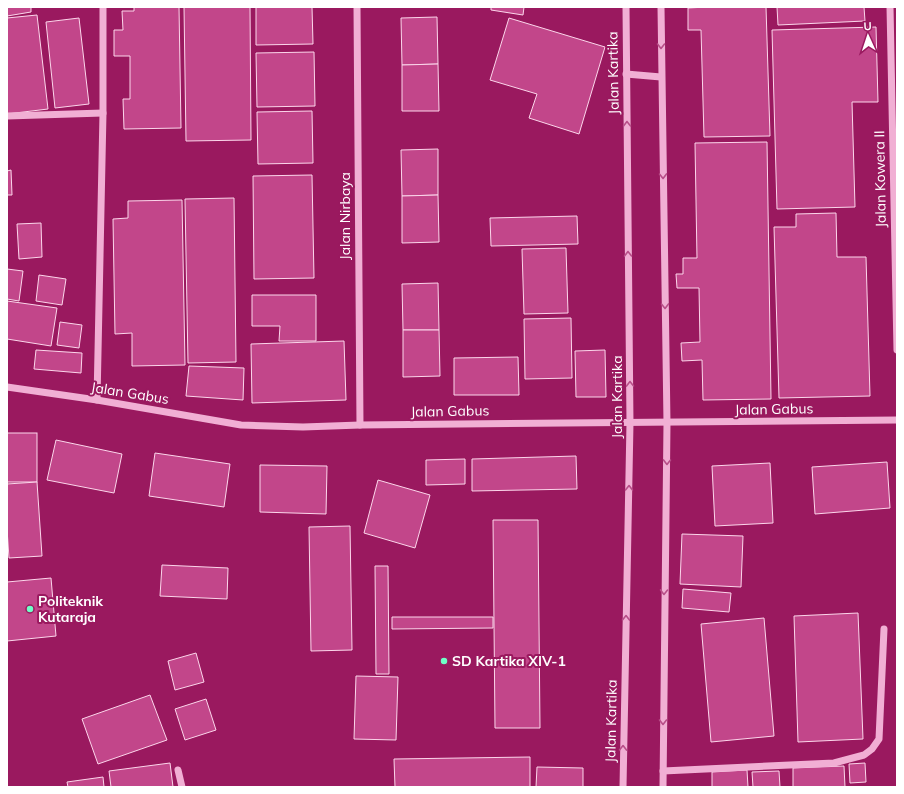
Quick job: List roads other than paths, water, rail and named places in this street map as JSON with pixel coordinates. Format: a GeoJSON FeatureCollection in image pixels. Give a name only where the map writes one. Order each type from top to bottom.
{"type":"FeatureCollection","features":[{"type":"Feature","properties":{"kind":"street"},"geometry":{"type":"LineString","coordinates":[[97,400],[104,113],[102,7]]}},
{"type":"Feature","properties":{"kind":"street","name":"Jalan Nirbaya"},"geometry":{"type":"LineString","coordinates":[[357,7],[360,425]]}},
{"type":"Feature","properties":{"kind":"street","name":"Jalan Kartika"},"geometry":{"type":"LineString","coordinates":[[623,787],[630,423],[626,7]]}},
{"type":"Feature","properties":{"kind":"street"},"geometry":{"type":"LineString","coordinates":[[661,7],[667,423],[663,787]]}},
{"type":"Feature","properties":{"kind":"street","name":"Jalan Kowera II"},"geometry":{"type":"LineString","coordinates":[[890,7],[897,350]]}},
{"type":"Feature","properties":{"kind":"street"},"geometry":{"type":"LineString","coordinates":[[626,74],[661,77]]}},
{"type":"Feature","properties":{"kind":"street"},"geometry":{"type":"LineString","coordinates":[[7,116],[104,113]]}},
{"type":"Feature","properties":{"kind":"street","name":"Jalan Gabus"},"geometry":{"type":"LineString","coordinates":[[7,387],[97,400],[240,424],[303,427],[360,425],[897,420]]}},
{"type":"Feature","properties":{"kind":"street"},"geometry":{"type":"LineString","coordinates":[[663,771],[834,763],[864,755],[872,750],[879,740],[884,629]]}},
{"type":"Feature","properties":{"kind":"street"},"geometry":{"type":"LineString","coordinates":[[178,770],[182,787]]}},
{"type":"Feature","properties":{"kind":"place","name":"Politeknik Kutaraja"},"geometry":{"type":"Point","coordinates":[30,609]}},
{"type":"Feature","properties":{"kind":"place","name":"SD Kartika XIV-1"},"geometry":{"type":"Point","coordinates":[444,661]}}]}
